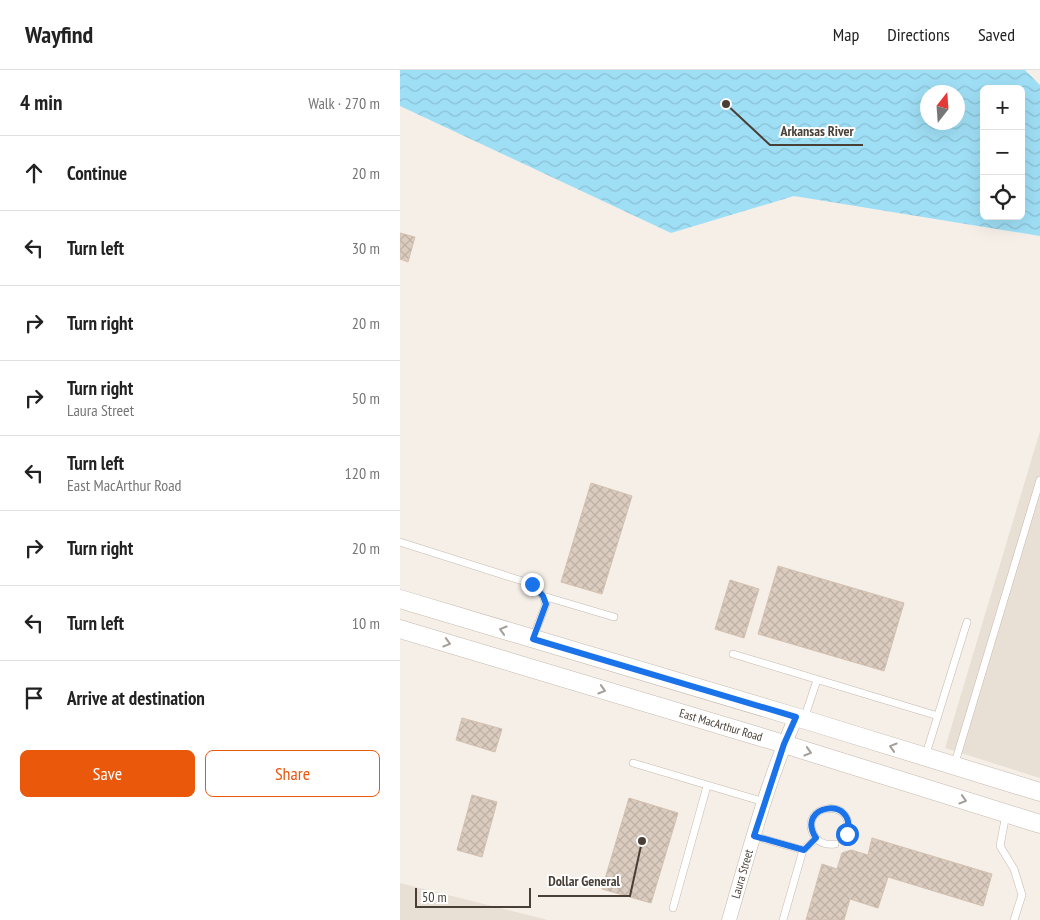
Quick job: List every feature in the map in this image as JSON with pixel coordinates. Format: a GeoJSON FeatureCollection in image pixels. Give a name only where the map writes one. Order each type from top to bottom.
{"type":"FeatureCollection","features":[{"type":"Feature","properties":{"kind":"street"},"geometry":{"type":"LineString","coordinates":[[400,599],[800,718],[1040,792]]}},
{"type":"Feature","properties":{"kind":"street","name":"East MacArthur Road"},"geometry":{"type":"LineString","coordinates":[[400,629],[784,744],[1040,824]]}},
{"type":"Feature","properties":{"kind":"street","name":"Laura Street"},"geometry":{"type":"LineString","coordinates":[[729,920],[764,802],[784,744],[800,718]]}},
{"type":"Feature","properties":{"kind":"lane"},"geometry":{"type":"LineString","coordinates":[[954,766],[1040,480]]}},
{"type":"Feature","properties":{"kind":"lane"},"geometry":{"type":"LineString","coordinates":[[400,542],[532,584],[543,596],[546,604],[533,639]]}},
{"type":"Feature","properties":{"kind":"lane"},"geometry":{"type":"LineString","coordinates":[[543,596],[614,617]]}},
{"type":"Feature","properties":{"kind":"lane"},"geometry":{"type":"LineString","coordinates":[[925,757],[967,622]]}},
{"type":"Feature","properties":{"kind":"lane"},"geometry":{"type":"LineString","coordinates":[[733,654],[938,716]]}},
{"type":"Feature","properties":{"kind":"lane"},"geometry":{"type":"LineString","coordinates":[[800,718],[817,680]]}},
{"type":"Feature","properties":{"kind":"lane"},"geometry":{"type":"LineString","coordinates":[[633,763],[764,802]]}},
{"type":"Feature","properties":{"kind":"lane"},"geometry":{"type":"LineString","coordinates":[[673,908],[707,786]]}},
{"type":"Feature","properties":{"kind":"lane"},"geometry":{"type":"LineString","coordinates":[[835,844],[821,842],[813,833],[812,822],[814,816],[819,811],[824,808],[836,808],[842,812],[848,822],[847,834]]}},
{"type":"Feature","properties":{"kind":"lane"},"geometry":{"type":"LineString","coordinates":[[1006,814],[1000,846],[1014,868],[1022,895],[1014,920]]}},
{"type":"Feature","properties":{"kind":"lane"},"geometry":{"type":"LineString","coordinates":[[754,836],[804,850]]}},
{"type":"Feature","properties":{"kind":"lane"},"geometry":{"type":"LineString","coordinates":[[782,920],[804,850],[816,838]]}},
{"type":"Feature","properties":{"kind":"shaded area"},"geometry":{"type":"Polygon","coordinates":[[[1040,431],[1040,778],[945,748],[1040,431]]]}},
{"type":"Feature","properties":{"kind":"shaded area"},"geometry":{"type":"Polygon","coordinates":[[[400,883],[548,920],[400,920],[400,883]]]}},
{"type":"Feature","properties":{"kind":"water"},"geometry":{"type":"Polygon","coordinates":[[[400,70],[1025,70],[1040,85],[1040,236],[794,196],[671,233],[400,106],[400,70]]]}},
{"type":"Feature","properties":{"kind":"building"},"geometry":{"type":"Polygon","coordinates":[[[400,233],[415,237],[408,262],[400,259],[400,233]]]}},
{"type":"Feature","properties":{"kind":"building"},"geometry":{"type":"Polygon","coordinates":[[[591,483],[632,496],[602,594],[561,582],[591,483]]]}},
{"type":"Feature","properties":{"kind":"building"},"geometry":{"type":"Polygon","coordinates":[[[778,566],[904,603],[884,671],[758,634],[778,566]]]}},
{"type":"Feature","properties":{"kind":"building"},"geometry":{"type":"Polygon","coordinates":[[[730,580],[759,589],[744,638],[715,629],[730,580]]]}},
{"type":"Feature","properties":{"kind":"building"},"geometry":{"type":"Polygon","coordinates":[[[462,718],[502,729],[495,752],[456,740],[462,718]]]}},
{"type":"Feature","properties":{"kind":"building"},"geometry":{"type":"Polygon","coordinates":[[[472,795],[497,802],[482,857],[457,850],[472,795]]]}},
{"type":"Feature","properties":{"kind":"building"},"geometry":{"type":"Polygon","coordinates":[[[629,798],[678,813],[651,903],[602,889],[629,798]]]}},
{"type":"Feature","properties":{"kind":"building"},"geometry":{"type":"Polygon","coordinates":[[[872,838],[992,874],[983,906],[888,877],[878,908],[850,899],[844,920],[806,920],[822,864],[837,869],[842,853],[851,850],[868,855],[872,838]]]}},
{"type":"Feature","properties":{"kind":"place","name":"Arkansas River"},"geometry":{"type":"Point","coordinates":[726,104]}},
{"type":"Feature","properties":{"kind":"place","name":"Dollar General"},"geometry":{"type":"Point","coordinates":[642,841]}},
{"type":"Feature","properties":{"kind":"route"},"geometry":{"type":"LineString","coordinates":[[532,584],[543,596],[546,604],[533,639],[796,717],[784,744],[754,836],[804,850],[816,838],[813,833],[812,822],[814,816],[824,808],[836,808],[846,816],[849,828],[847,834]]}}]}
